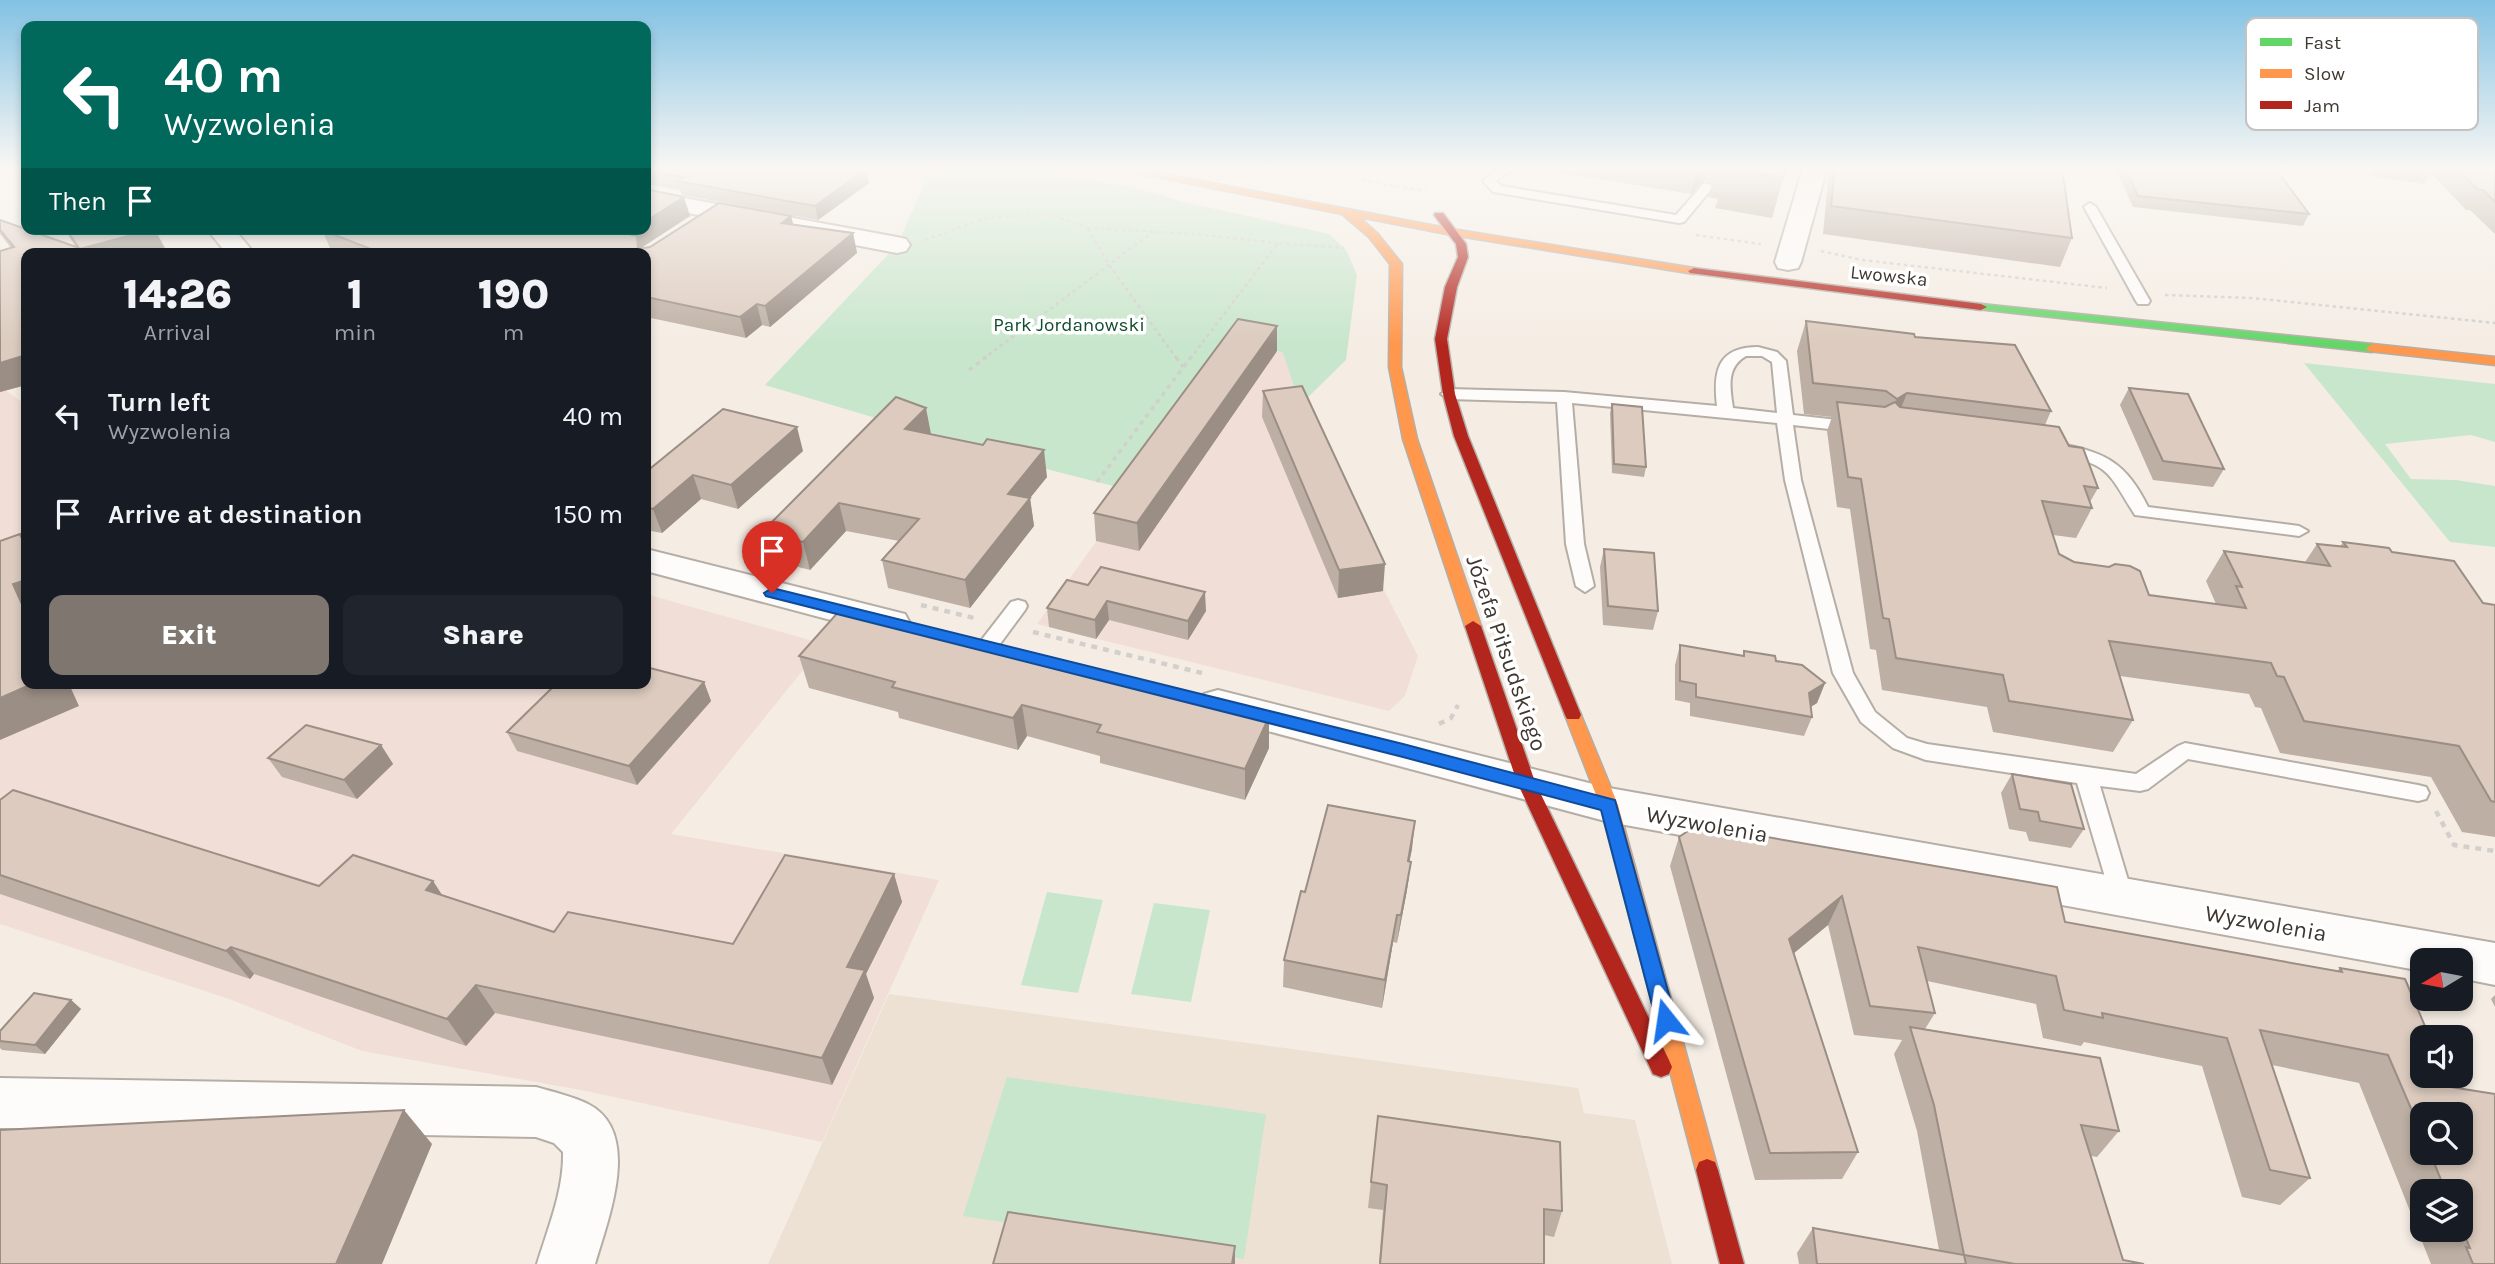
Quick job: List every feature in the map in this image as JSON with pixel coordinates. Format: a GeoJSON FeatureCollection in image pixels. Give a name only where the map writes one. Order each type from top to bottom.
{"type":"FeatureCollection","features":[{"type":"Feature","properties":{"kind":"street"},"geometry":{"type":"LineString","coordinates":[[687,232],[695,227]]}},
{"type":"Feature","properties":{"kind":"street"},"geometry":{"type":"LineString","coordinates":[[800,227],[897,245]]}},
{"type":"Feature","properties":{"kind":"street","name":"Józefa Piłsudskiego"},"geometry":{"type":"LineString","coordinates":[[1364,227],[1401,259],[1395,367],[1410,439],[1526,782],[1574,889],[1701,1151]]}},
{"type":"Feature","properties":{"kind":"street","name":"Lwowska"},"geometry":{"type":"LineString","coordinates":[[1435,227],[1542,247],[1842,291],[2495,361]]}},
{"type":"Feature","properties":{"kind":"street"},"geometry":{"type":"LineString","coordinates":[[1450,227],[1461,244],[1463,257],[1502,249],[1542,247]]}},
{"type":"Feature","properties":{"kind":"street"},"geometry":{"type":"LineString","coordinates":[[1426,242],[1452,230],[1475,227]]}},
{"type":"Feature","properties":{"kind":"street"},"geometry":{"type":"LineString","coordinates":[[1789,258],[1798,227]]}},
{"type":"Feature","properties":{"kind":"street","name":"Józefa Piłsudskiego"},"geometry":{"type":"LineString","coordinates":[[1463,257],[1451,286],[1441,339],[1449,394],[1461,436],[1609,805],[1732,1264]]}},
{"type":"Feature","properties":{"kind":"street"},"geometry":{"type":"LineString","coordinates":[[651,561],[1028,657]]}},
{"type":"Feature","properties":{"kind":"street","name":"Wyzwolenia"},"geometry":{"type":"LineString","coordinates":[[1189,697],[1609,805],[2495,964]]}},
{"type":"Feature","properties":{"kind":"street"},"geometry":{"type":"LineString","coordinates":[[0,1103],[536,1112],[571,1123],[590,1141],[592,1166],[586,1200],[566,1264]]}},
{"type":"Feature","properties":{"kind":"lane"},"geometry":{"type":"LineString","coordinates":[[2101,227],[2141,299]]}},
{"type":"Feature","properties":{"kind":"lane"},"geometry":{"type":"LineString","coordinates":[[1725,411],[1722,372],[1726,365],[1743,352],[1765,352],[1774,355],[1779,360],[1793,480],[1843,673],[1868,717],[1900,743],[1926,752],[2140,783],[2185,751],[2418,793]]}},
{"type":"Feature","properties":{"kind":"lane"},"geometry":{"type":"LineString","coordinates":[[1449,394],[1564,397],[1725,411],[1875,429]]}},
{"type":"Feature","properties":{"kind":"lane"},"geometry":{"type":"LineString","coordinates":[[1564,397],[1575,544],[1585,586]]}},
{"type":"Feature","properties":{"kind":"lane"},"geometry":{"type":"LineString","coordinates":[[2040,447],[2093,456],[2113,466],[2131,488],[2141,511],[2299,531]]}},
{"type":"Feature","properties":{"kind":"lane"},"geometry":{"type":"LineString","coordinates":[[987,647],[1018,606]]}},
{"type":"Feature","properties":{"kind":"lane"},"geometry":{"type":"LineString","coordinates":[[2087,776],[2121,897]]}},
{"type":"Feature","properties":{"kind":"path"},"geometry":{"type":"LineString","coordinates":[[897,245],[927,240],[962,227]]}},
{"type":"Feature","properties":{"kind":"path"},"geometry":{"type":"LineString","coordinates":[[1087,228],[1331,249],[1353,247]]}},
{"type":"Feature","properties":{"kind":"path"},"geometry":{"type":"LineString","coordinates":[[1087,228],[1110,265],[1184,368]]}},
{"type":"Feature","properties":{"kind":"path"},"geometry":{"type":"LineString","coordinates":[[969,370],[1154,232]]}},
{"type":"Feature","properties":{"kind":"path"},"geometry":{"type":"LineString","coordinates":[[1684,233],[1789,258],[1862,260],[2062,281],[2141,299],[2252,299],[2495,323]]}},
{"type":"Feature","properties":{"kind":"path"},"geometry":{"type":"LineString","coordinates":[[1097,482],[1278,243]]}},
{"type":"Feature","properties":{"kind":"path"},"geometry":{"type":"LineString","coordinates":[[1431,725],[1446,723],[1456,713],[1460,698]]}},
{"type":"Feature","properties":{"kind":"path"},"geometry":{"type":"LineString","coordinates":[[2418,793],[2428,796],[2454,845],[2495,852]]}},
{"type":"Feature","properties":{"kind":"shaded area"},"geometry":{"type":"Polygon","coordinates":[[[1238,344],[1284,353],[1300,405],[1384,590],[1418,656],[1405,696],[1389,711],[1037,624],[1238,344]]]}},
{"type":"Feature","properties":{"kind":"shaded area"},"geometry":{"type":"Polygon","coordinates":[[[0,386],[21,401],[21,689],[651,689],[651,595],[824,644],[671,834],[939,880],[822,1142],[586,1091],[362,1051],[229,999],[0,924],[0,386]]]}},
{"type":"Feature","properties":{"kind":"shaded area"},"geometry":{"type":"Polygon","coordinates":[[[889,994],[1578,1088],[1584,1113],[1635,1120],[1672,1264],[768,1264],[889,994]]]}},
{"type":"Feature","properties":{"kind":"green space","name":"Park Jordanowski"},"geometry":{"type":"Polygon","coordinates":[[[905,227],[1297,227],[1329,234],[1346,250],[1357,275],[1346,360],[1300,405],[1283,353],[1277,351],[1133,491],[1050,470],[765,385],[897,245],[905,227]]]}},
{"type":"Feature","properties":{"kind":"green space"},"geometry":{"type":"Polygon","coordinates":[[[2304,363],[2495,384],[2495,442],[2471,435],[2385,444],[2411,479],[2456,480],[2495,486],[2495,547],[2450,542],[2304,363]]]}},
{"type":"Feature","properties":{"kind":"green space"},"geometry":{"type":"Polygon","coordinates":[[[1047,892],[1103,900],[1078,993],[1021,985],[1047,892]]]}},
{"type":"Feature","properties":{"kind":"green space"},"geometry":{"type":"Polygon","coordinates":[[[1154,903],[1210,910],[1191,1002],[1131,994],[1154,903]]]}},
{"type":"Feature","properties":{"kind":"green space"},"geometry":{"type":"Polygon","coordinates":[[[1007,1077],[1266,1114],[1244,1259],[963,1216],[1007,1077]]]}},
{"type":"Feature","properties":{"kind":"building"},"geometry":{"type":"Polygon","coordinates":[[[0,227],[20,227],[21,235],[42,235],[79,248],[21,248],[21,357],[0,363],[0,251],[14,247],[0,227]]]}},
{"type":"Feature","properties":{"kind":"building"},"geometry":{"type":"Polygon","coordinates":[[[681,227],[810,227],[853,233],[765,306],[757,304],[740,317],[651,298],[651,248],[644,248],[681,227]]]}},
{"type":"Feature","properties":{"kind":"building"},"geometry":{"type":"Polygon","coordinates":[[[1989,227],[2070,227],[2072,238],[1989,227]]]}},
{"type":"Feature","properties":{"kind":"building"},"geometry":{"type":"Polygon","coordinates":[[[70,235],[132,235],[79,248],[70,235]]]}},
{"type":"Feature","properties":{"kind":"building"},"geometry":{"type":"Polygon","coordinates":[[[335,235],[632,235],[637,236],[638,248],[368,248],[335,235]]]}},
{"type":"Feature","properties":{"kind":"building"},"geometry":{"type":"Polygon","coordinates":[[[1238,319],[1277,326],[1137,523],[1094,513],[1238,319]]]}},
{"type":"Feature","properties":{"kind":"building"},"geometry":{"type":"Polygon","coordinates":[[[1806,321],[1914,334],[1915,337],[2015,345],[2051,411],[1907,393],[1897,399],[1886,391],[1813,383],[1806,321]]]}},
{"type":"Feature","properties":{"kind":"building"},"geometry":{"type":"Polygon","coordinates":[[[1302,386],[1385,564],[1339,570],[1263,391],[1302,386]]]}},
{"type":"Feature","properties":{"kind":"building"},"geometry":{"type":"Polygon","coordinates":[[[2129,388],[2188,394],[2224,469],[2163,461],[2129,388]]]}},
{"type":"Feature","properties":{"kind":"building"},"geometry":{"type":"Polygon","coordinates":[[[896,397],[926,408],[905,429],[983,445],[987,439],[1044,450],[1008,494],[1030,498],[965,580],[882,560],[919,519],[839,503],[803,542],[762,532],[896,397]]]}},
{"type":"Feature","properties":{"kind":"building"},"geometry":{"type":"Polygon","coordinates":[[[1837,402],[1885,407],[1895,402],[1900,407],[2059,427],[2069,446],[2083,448],[2098,488],[2084,486],[2092,508],[2042,501],[2059,554],[2074,562],[2109,567],[2115,564],[2130,566],[2140,571],[2149,595],[2246,608],[2236,586],[2242,587],[2224,551],[2330,566],[2317,544],[2347,547],[2343,542],[2454,561],[2483,603],[2495,605],[2495,802],[2491,801],[2459,746],[2304,721],[2284,677],[2277,676],[2271,663],[2109,641],[2133,720],[2009,701],[2003,675],[1896,658],[1889,619],[1883,618],[1861,479],[1848,477],[1837,402]]]}},
{"type":"Feature","properties":{"kind":"building"},"geometry":{"type":"Polygon","coordinates":[[[1612,404],[1642,407],[1646,467],[1614,464],[1612,404]]]}},
{"type":"Feature","properties":{"kind":"building"},"geometry":{"type":"Polygon","coordinates":[[[723,409],[797,427],[731,485],[693,475],[653,509],[651,468],[723,409]]]}},
{"type":"Feature","properties":{"kind":"building"},"geometry":{"type":"Polygon","coordinates":[[[20,534],[21,536],[21,582],[13,584],[21,602],[21,689],[0,698],[0,541],[20,534]]]}},
{"type":"Feature","properties":{"kind":"building"},"geometry":{"type":"Polygon","coordinates":[[[1604,549],[1654,553],[1658,611],[1608,606],[1604,549]]]}},
{"type":"Feature","properties":{"kind":"building"},"geometry":{"type":"Polygon","coordinates":[[[1101,567],[1205,592],[1188,621],[1107,601],[1095,620],[1047,608],[1067,580],[1088,585],[1101,567]]]}},
{"type":"Feature","properties":{"kind":"building"},"geometry":{"type":"Polygon","coordinates":[[[840,610],[1269,717],[1245,769],[1097,732],[1101,725],[1022,705],[1013,718],[892,687],[895,682],[799,656],[840,610]]]}},
{"type":"Feature","properties":{"kind":"building"},"geometry":{"type":"Polygon","coordinates":[[[1680,645],[1744,656],[1744,651],[1775,656],[1776,661],[1802,665],[1825,683],[1809,693],[1812,717],[1696,697],[1696,684],[1680,681],[1680,645]]]}},
{"type":"Feature","properties":{"kind":"building"},"geometry":{"type":"Polygon","coordinates":[[[651,668],[704,682],[629,766],[507,732],[551,689],[651,689],[651,668]]]}},
{"type":"Feature","properties":{"kind":"building"},"geometry":{"type":"Polygon","coordinates":[[[306,725],[381,745],[344,780],[268,758],[306,725]]]}},
{"type":"Feature","properties":{"kind":"building"},"geometry":{"type":"Polygon","coordinates":[[[2012,774],[2071,784],[2084,829],[2040,821],[2038,812],[2020,809],[2012,774]]]}},
{"type":"Feature","properties":{"kind":"building"},"geometry":{"type":"Polygon","coordinates":[[[13,790],[319,886],[353,855],[433,881],[426,890],[554,932],[568,912],[733,944],[785,855],[894,874],[847,967],[865,970],[822,1058],[476,985],[447,1019],[231,947],[226,951],[0,875],[0,800],[13,790]]]}},
{"type":"Feature","properties":{"kind":"building"},"geometry":{"type":"Polygon","coordinates":[[[1328,805],[1415,821],[1401,915],[1397,915],[1385,980],[1284,960],[1301,891],[1305,892],[1328,805]]]}},
{"type":"Feature","properties":{"kind":"building"},"geometry":{"type":"Polygon","coordinates":[[[1697,825],[2057,887],[2065,922],[2342,972],[2340,968],[2405,979],[2410,991],[2410,1012],[2419,1012],[2424,1025],[2410,1025],[2410,1088],[2457,1088],[2495,1094],[2495,1264],[2473,1264],[2466,1247],[2470,1248],[2467,1242],[2473,1242],[2473,1179],[2441,1179],[2435,1165],[2473,1165],[2473,1102],[2410,1102],[2410,1106],[2388,1055],[2260,1030],[2310,1178],[2270,1170],[2227,1038],[2102,1013],[2103,1018],[2064,1010],[2056,976],[1918,947],[1935,1013],[1870,1006],[1842,896],[1789,939],[1858,1152],[1770,1153],[1679,837],[1697,825]]]}},
{"type":"Feature","properties":{"kind":"building"},"geometry":{"type":"Polygon","coordinates":[[[34,993],[71,1000],[35,1045],[0,1041],[0,1031],[34,993]]]}},
{"type":"Feature","properties":{"kind":"building"},"geometry":{"type":"Polygon","coordinates":[[[1910,1027],[2100,1058],[2119,1131],[2081,1125],[2123,1260],[2144,1264],[2015,1264],[1964,1255],[1934,1105],[1910,1027]]]}},
{"type":"Feature","properties":{"kind":"building"},"geometry":{"type":"Polygon","coordinates":[[[404,1110],[336,1264],[0,1264],[0,1130],[404,1110]]]}},
{"type":"Feature","properties":{"kind":"building"},"geometry":{"type":"Polygon","coordinates":[[[1378,1116],[1560,1142],[1562,1211],[1544,1209],[1544,1264],[1380,1264],[1387,1185],[1371,1182],[1378,1116]]]}},
{"type":"Feature","properties":{"kind":"building"},"geometry":{"type":"Polygon","coordinates":[[[1008,1212],[1235,1246],[1232,1264],[993,1264],[1008,1212]]]}},
{"type":"Feature","properties":{"kind":"building"},"geometry":{"type":"Polygon","coordinates":[[[1813,1228],[1964,1255],[1966,1264],[1817,1264],[1813,1228]]]}},
{"type":"Feature","properties":{"kind":"traffic: fast"},"geometry":{"type":"LineString","coordinates":[[1981,307],[2372,348]]}},
{"type":"Feature","properties":{"kind":"traffic: slow"},"geometry":{"type":"LineString","coordinates":[[1364,227],[1396,264],[1395,367],[1410,439],[1473,626]]}},
{"type":"Feature","properties":{"kind":"traffic: slow"},"geometry":{"type":"LineString","coordinates":[[1426,227],[1694,271]]}},
{"type":"Feature","properties":{"kind":"traffic: slow"},"geometry":{"type":"LineString","coordinates":[[2372,348],[2495,361]]}},
{"type":"Feature","properties":{"kind":"traffic: slow"},"geometry":{"type":"LineString","coordinates":[[1573,715],[1609,805],[1707,1170]]}},
{"type":"Feature","properties":{"kind":"traffic: jam"},"geometry":{"type":"LineString","coordinates":[[1448,227],[1461,244],[1463,257],[1451,287],[1441,339],[1449,394],[1461,436],[1573,715]]}},
{"type":"Feature","properties":{"kind":"traffic: jam"},"geometry":{"type":"LineString","coordinates":[[1694,271],[1981,307]]}},
{"type":"Feature","properties":{"kind":"traffic: jam"},"geometry":{"type":"LineString","coordinates":[[1473,626],[1526,782],[1661,1067]]}},
{"type":"Feature","properties":{"kind":"traffic: jam"},"geometry":{"type":"LineString","coordinates":[[1707,1170],[1732,1264]]}},
{"type":"Feature","properties":{"kind":"route"},"geometry":{"type":"LineString","coordinates":[[772,593],[1403,750],[1609,805],[1666,1020]]}}]}
